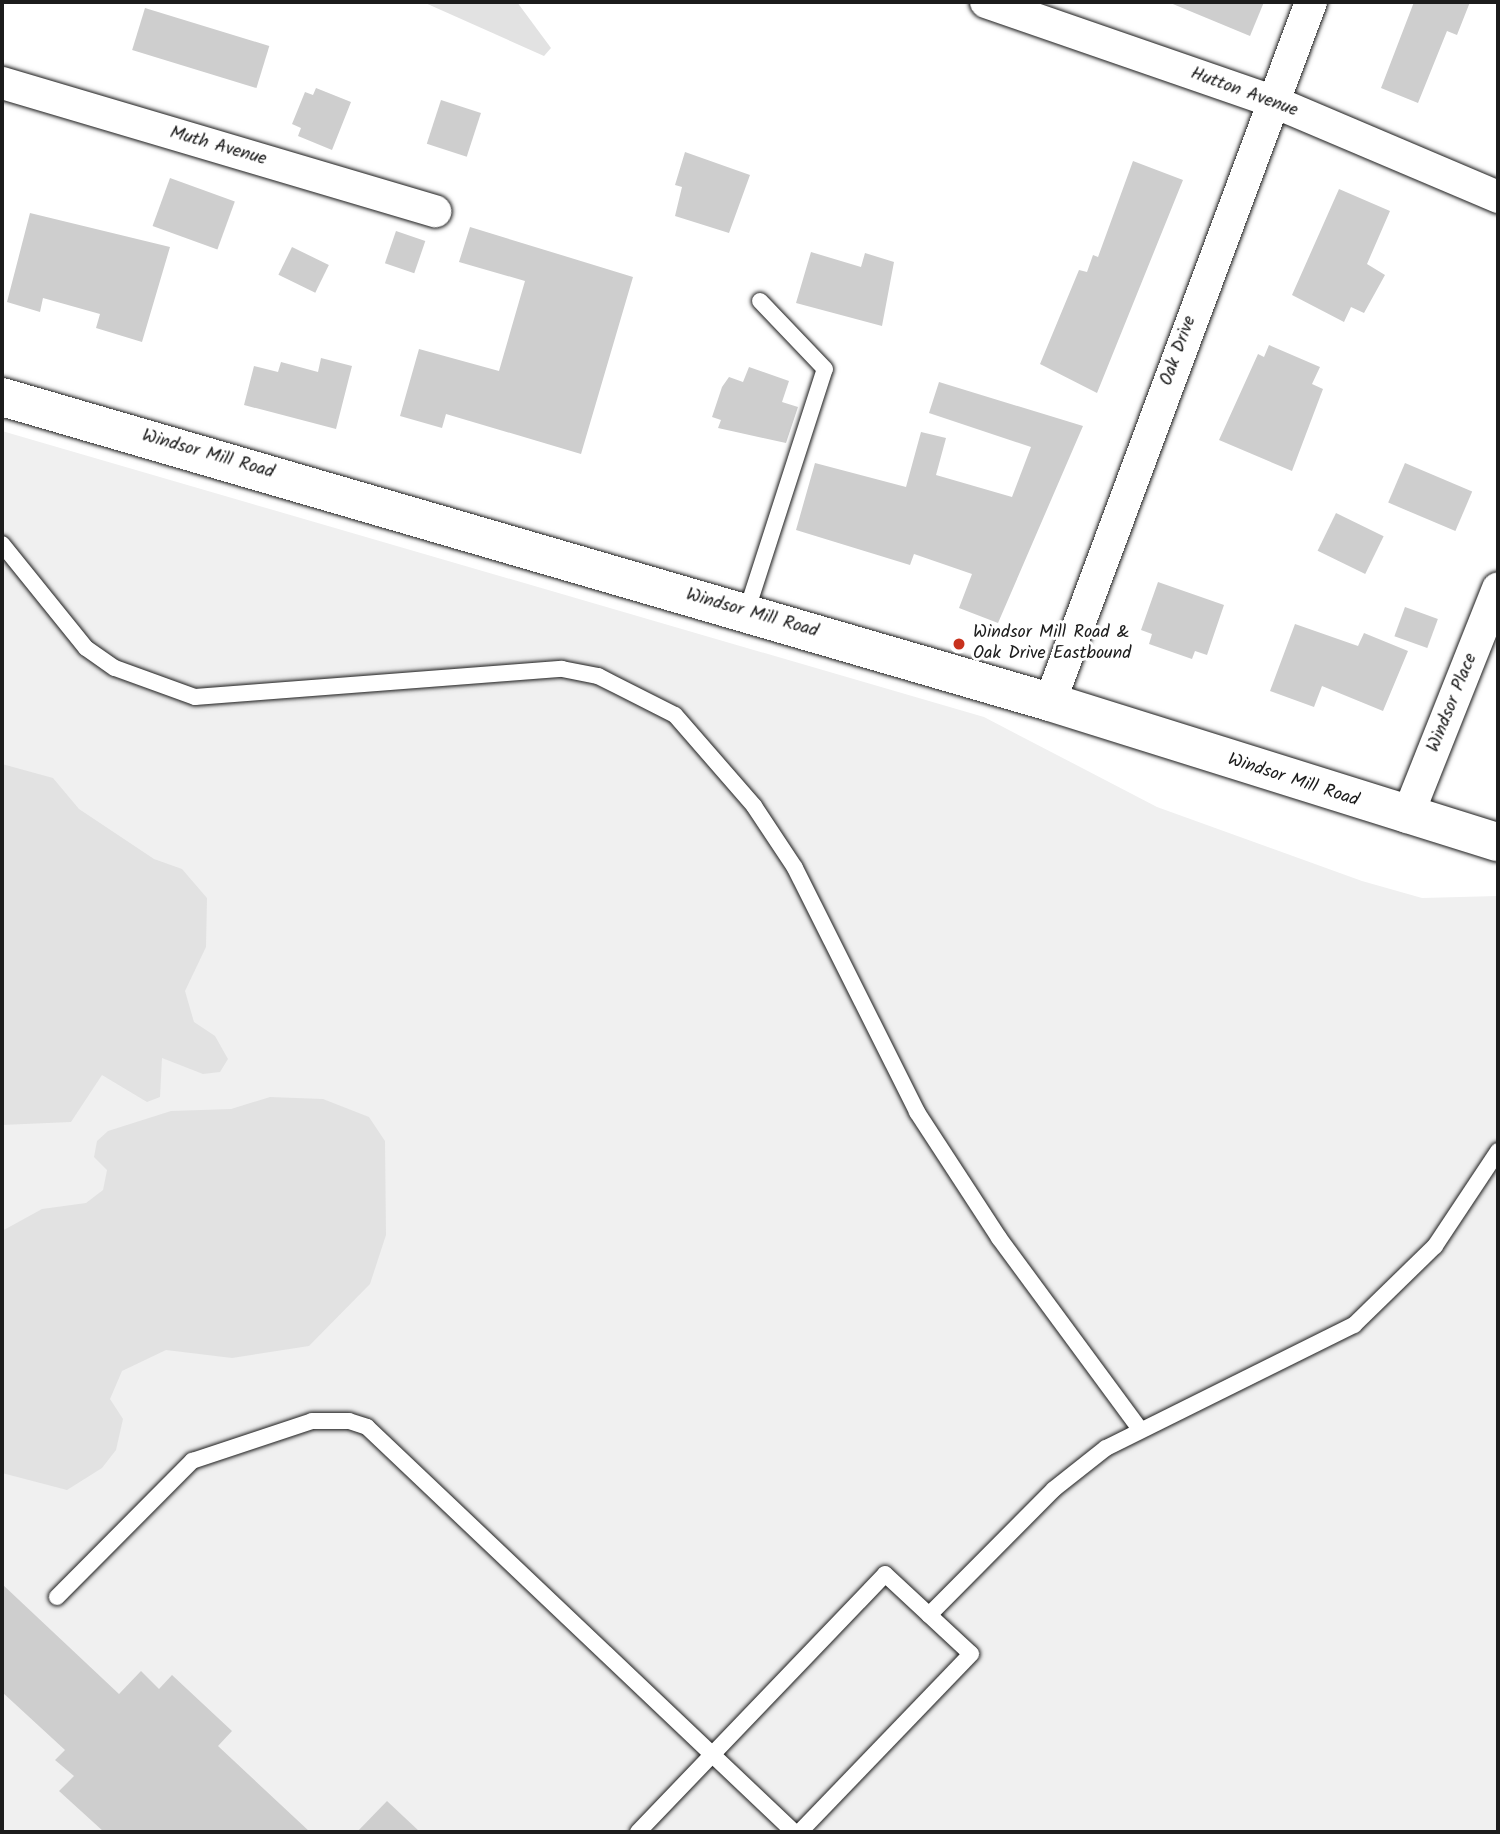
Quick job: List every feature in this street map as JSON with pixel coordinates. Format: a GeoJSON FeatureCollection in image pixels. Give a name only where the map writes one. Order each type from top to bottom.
{"type":"FeatureCollection","features":[{"type":"Feature","properties":{"kind":"main road","name":"Windsor Mill Road"},"geometry":{"type":"LineString","coordinates":[[2,397],[1050,702],[1407,817],[1496,840]]}},
{"type":"Feature","properties":{"kind":"street","name":"Hutton Avenue"},"geometry":{"type":"LineString","coordinates":[[986,2],[1272,101],[1498,197]]}},
{"type":"Feature","properties":{"kind":"street","name":"Oak Drive"},"geometry":{"type":"LineString","coordinates":[[1050,702],[1311,2]]}},
{"type":"Feature","properties":{"kind":"street","name":"Muth Avenue"},"geometry":{"type":"LineString","coordinates":[[2,83],[435,211]]}},
{"type":"Feature","properties":{"kind":"street","name":"Windsor Place"},"geometry":{"type":"LineString","coordinates":[[1407,817],[1498,588]]}},
{"type":"Feature","properties":{"kind":"lane"},"geometry":{"type":"LineString","coordinates":[[746,612],[825,369],[760,301]]}},
{"type":"Feature","properties":{"kind":"lane"},"geometry":{"type":"LineString","coordinates":[[2,544],[86,648],[115,668],[195,697],[562,669],[598,677],[675,715],[717,759],[781,847],[917,1112],[999,1238],[1140,1429]]}},
{"type":"Feature","properties":{"kind":"lane"},"geometry":{"type":"LineString","coordinates":[[929,1615],[1054,1489],[1140,1429],[1354,1325],[1434,1246],[1482,1182],[1498,1151]]}},
{"type":"Feature","properties":{"kind":"lane"},"geometry":{"type":"LineString","coordinates":[[1482,1182],[1498,1188]]}},
{"type":"Feature","properties":{"kind":"lane"},"geometry":{"type":"LineString","coordinates":[[57,1597],[192,1461],[312,1421],[349,1421],[367,1427],[794,1832]]}},
{"type":"Feature","properties":{"kind":"lane"},"geometry":{"type":"LineString","coordinates":[[638,1832],[886,1574],[971,1654],[800,1832]]}},
{"type":"Feature","properties":{"kind":"shaded area"},"geometry":{"type":"Polygon","coordinates":[[[423,2],[517,2],[551,48],[544,56],[423,2]]]}},
{"type":"Feature","properties":{"kind":"shaded area"},"geometry":{"type":"Polygon","coordinates":[[[2,431],[984,717],[1157,807],[1362,881],[1422,898],[1498,896],[1498,1832],[2,1832],[2,431]]]}},
{"type":"Feature","properties":{"kind":"shaded area"},"geometry":{"type":"Polygon","coordinates":[[[2,764],[53,778],[79,809],[154,859],[182,869],[207,898],[206,947],[185,991],[194,1022],[215,1036],[228,1059],[220,1072],[203,1074],[162,1058],[160,1097],[147,1102],[102,1075],[71,1122],[2,1125],[2,764]]]}},
{"type":"Feature","properties":{"kind":"shaded area"},"geometry":{"type":"Polygon","coordinates":[[[270,1097],[323,1099],[369,1117],[385,1141],[386,1235],[370,1284],[309,1346],[232,1358],[166,1350],[122,1371],[110,1399],[123,1419],[116,1450],[102,1468],[67,1490],[2,1473],[2,1231],[42,1209],[86,1203],[103,1190],[107,1170],[94,1157],[97,1141],[108,1131],[171,1111],[231,1109],[270,1097]]]}},
{"type":"Feature","properties":{"kind":"building"},"geometry":{"type":"Polygon","coordinates":[[[1168,2],[1264,2],[1250,36],[1168,2]]]}},
{"type":"Feature","properties":{"kind":"building"},"geometry":{"type":"Polygon","coordinates":[[[1414,2],[1470,2],[1457,35],[1447,31],[1418,103],[1381,88],[1414,2]]]}},
{"type":"Feature","properties":{"kind":"building"},"geometry":{"type":"Polygon","coordinates":[[[145,8],[269,46],[256,88],[132,50],[145,8]]]}},
{"type":"Feature","properties":{"kind":"building"},"geometry":{"type":"Polygon","coordinates":[[[316,88],[351,102],[332,150],[298,136],[301,128],[292,124],[305,92],[313,95],[316,88]]]}},
{"type":"Feature","properties":{"kind":"building"},"geometry":{"type":"Polygon","coordinates":[[[441,100],[481,113],[467,157],[427,144],[441,100]]]}},
{"type":"Feature","properties":{"kind":"building"},"geometry":{"type":"Polygon","coordinates":[[[685,152],[750,175],[729,233],[675,216],[682,187],[675,185],[685,152]]]}},
{"type":"Feature","properties":{"kind":"building"},"geometry":{"type":"Polygon","coordinates":[[[1133,161],[1183,180],[1097,393],[1040,364],[1079,270],[1087,272],[1093,255],[1098,257],[1133,161]]]}},
{"type":"Feature","properties":{"kind":"building"},"geometry":{"type":"Polygon","coordinates":[[[170,178],[235,202],[217,250],[153,226],[170,178]]]}},
{"type":"Feature","properties":{"kind":"building"},"geometry":{"type":"Polygon","coordinates":[[[1339,189],[1390,211],[1367,264],[1385,275],[1364,313],[1351,307],[1344,322],[1292,295],[1339,189]]]}},
{"type":"Feature","properties":{"kind":"building"},"geometry":{"type":"Polygon","coordinates":[[[30,213],[170,247],[142,342],[96,328],[100,314],[43,298],[40,312],[7,302],[30,213]]]}},
{"type":"Feature","properties":{"kind":"building"},"geometry":{"type":"Polygon","coordinates":[[[470,227],[633,277],[581,454],[446,414],[442,428],[400,416],[419,349],[499,371],[525,281],[459,262],[470,227]]]}},
{"type":"Feature","properties":{"kind":"building"},"geometry":{"type":"Polygon","coordinates":[[[396,231],[425,241],[414,273],[385,263],[396,231]]]}},
{"type":"Feature","properties":{"kind":"building"},"geometry":{"type":"Polygon","coordinates":[[[292,247],[329,265],[315,293],[278,275],[292,247]]]}},
{"type":"Feature","properties":{"kind":"building"},"geometry":{"type":"Polygon","coordinates":[[[811,252],[861,267],[865,253],[894,262],[882,326],[796,303],[811,252]]]}},
{"type":"Feature","properties":{"kind":"building"},"geometry":{"type":"Polygon","coordinates":[[[1269,345],[1320,367],[1312,384],[1323,389],[1292,471],[1219,440],[1258,354],[1264,357],[1269,345]]]}},
{"type":"Feature","properties":{"kind":"building"},"geometry":{"type":"Polygon","coordinates":[[[321,358],[352,366],[336,429],[244,405],[254,366],[278,372],[281,362],[318,372],[321,358]]]}},
{"type":"Feature","properties":{"kind":"building"},"geometry":{"type":"Polygon","coordinates":[[[749,367],[789,381],[782,402],[798,407],[786,443],[718,428],[721,420],[712,417],[722,387],[729,377],[743,382],[749,367]]]}},
{"type":"Feature","properties":{"kind":"building"},"geometry":{"type":"Polygon","coordinates":[[[939,382],[1083,426],[998,623],[959,608],[972,574],[914,554],[910,565],[796,530],[815,463],[906,487],[921,432],[946,438],[936,475],[1012,497],[1031,447],[929,413],[939,382]]]}},
{"type":"Feature","properties":{"kind":"building"},"geometry":{"type":"Polygon","coordinates":[[[1405,463],[1472,492],[1455,531],[1388,503],[1405,463]]]}},
{"type":"Feature","properties":{"kind":"building"},"geometry":{"type":"Polygon","coordinates":[[[1336,513],[1384,536],[1365,574],[1318,551],[1336,513]]]}},
{"type":"Feature","properties":{"kind":"building"},"geometry":{"type":"Polygon","coordinates":[[[1158,582],[1224,605],[1207,655],[1195,651],[1192,659],[1149,644],[1152,634],[1141,630],[1158,582]]]}},
{"type":"Feature","properties":{"kind":"building"},"geometry":{"type":"Polygon","coordinates":[[[1405,607],[1438,619],[1427,648],[1394,636],[1405,607]]]}},
{"type":"Feature","properties":{"kind":"building"},"geometry":{"type":"Polygon","coordinates":[[[1295,624],[1358,646],[1364,633],[1408,651],[1383,711],[1322,686],[1314,707],[1270,691],[1295,624]]]}},
{"type":"Feature","properties":{"kind":"building"},"geometry":{"type":"Polygon","coordinates":[[[2,1584],[119,1694],[141,1671],[159,1689],[172,1675],[232,1731],[218,1746],[310,1832],[104,1832],[59,1791],[74,1776],[55,1760],[65,1750],[2,1692],[2,1584]]]}},
{"type":"Feature","properties":{"kind":"building"},"geometry":{"type":"Polygon","coordinates":[[[387,1801],[420,1832],[357,1832],[387,1801]]]}},
{"type":"Feature","properties":{"kind":"place","name":"Windsor Mill Road & Oak Drive Eastbound"},"geometry":{"type":"Point","coordinates":[959,644]}}]}
